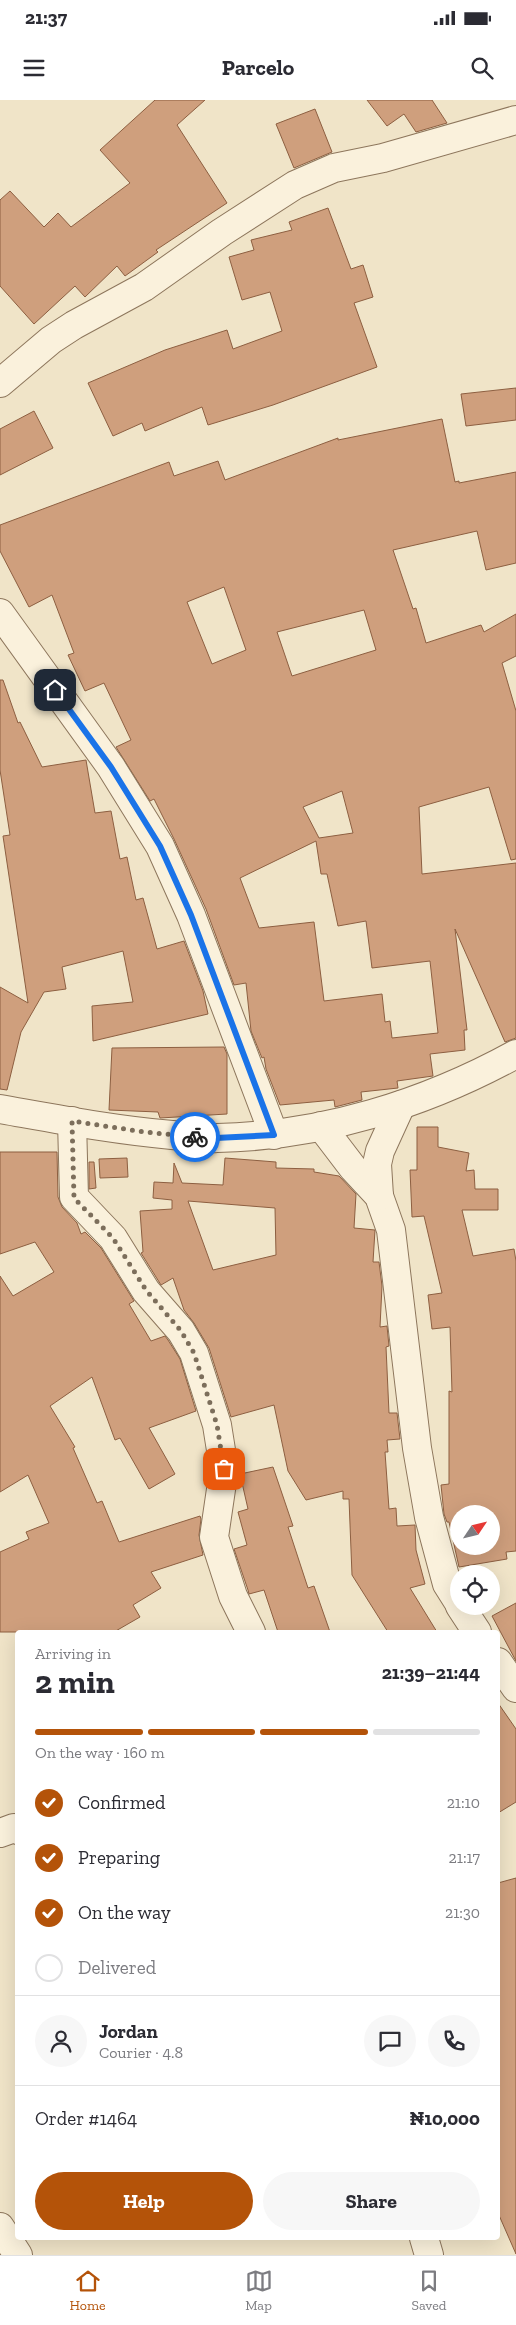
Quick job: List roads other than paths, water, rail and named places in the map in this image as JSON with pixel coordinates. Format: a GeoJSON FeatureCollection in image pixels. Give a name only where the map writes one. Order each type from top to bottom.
{"type":"FeatureCollection","features":[{"type":"Feature","properties":{"kind":"street"},"geometry":{"type":"LineString","coordinates":[[0,384],[51,340],[74,325],[144,287],[222,232],[295,185],[334,168],[383,158],[516,120]]}},
{"type":"Feature","properties":{"kind":"street"},"geometry":{"type":"LineString","coordinates":[[0,613],[111,767],[160,846],[191,915],[274,1135]]}},
{"type":"Feature","properties":{"kind":"street"},"geometry":{"type":"LineString","coordinates":[[0,1109],[144,1132],[216,1138],[274,1135],[381,1112],[436,1093],[516,1054]]}},
{"type":"Feature","properties":{"kind":"street"},"geometry":{"type":"LineString","coordinates":[[401,1105],[380,1151],[377,1164],[379,1196],[390,1230],[417,1448],[429,1517],[450,1588]]}},
{"type":"Feature","properties":{"kind":"street"},"geometry":{"type":"LineString","coordinates":[[72,1121],[74,1198],[113,1238],[146,1290],[181,1331],[194,1353],[217,1425],[224,1469],[214,1537],[233,1596],[250,1630]]}},
{"type":"Feature","properties":{"kind":"street"},"geometry":{"type":"LineString","coordinates":[[321,1126],[353,1168],[379,1196]]}},
{"type":"Feature","properties":{"kind":"street"},"geometry":{"type":"LineString","coordinates":[[466,1615],[476,1630]]}},
{"type":"Feature","properties":{"kind":"street"},"geometry":{"type":"LineString","coordinates":[[500,1665],[516,1688]]}},
{"type":"Feature","properties":{"kind":"street"},"geometry":{"type":"LineString","coordinates":[[0,1833],[15,1828]]}},
{"type":"Feature","properties":{"kind":"street"},"geometry":{"type":"LineString","coordinates":[[0,2227],[18,2255]]}},
{"type":"Feature","properties":{"kind":"street"},"geometry":{"type":"LineString","coordinates":[[425,2240],[429,2255]]}}]}
